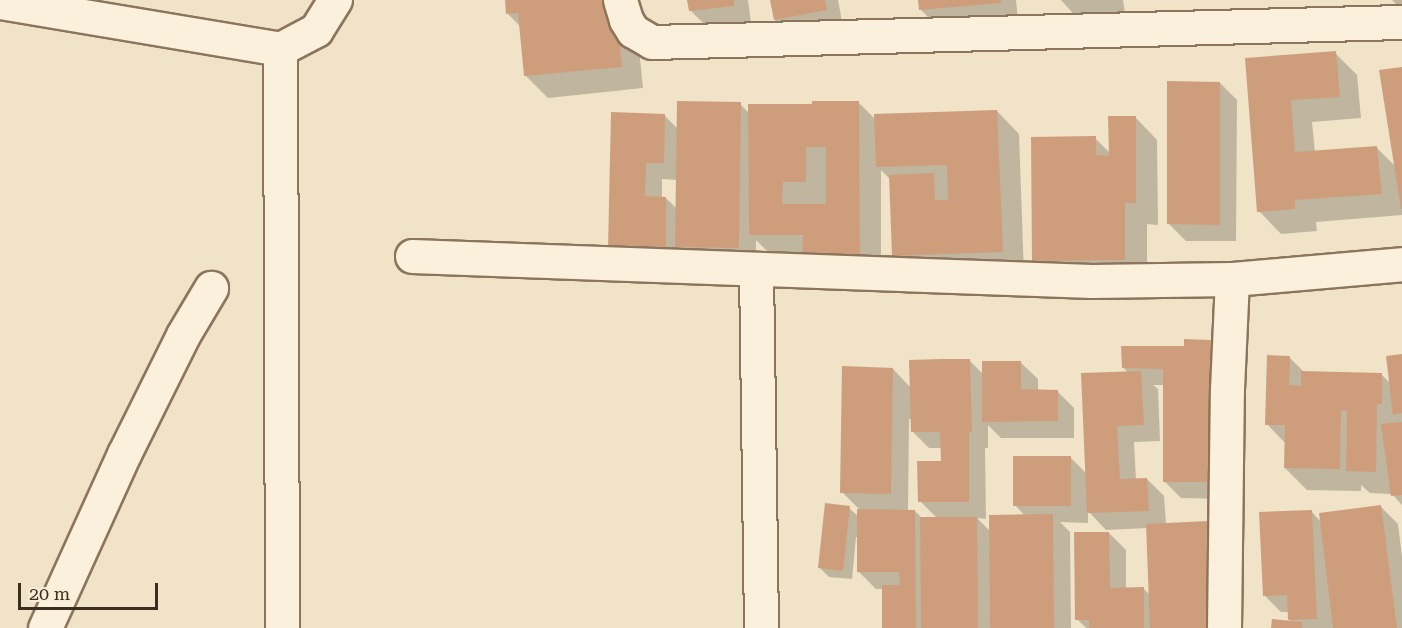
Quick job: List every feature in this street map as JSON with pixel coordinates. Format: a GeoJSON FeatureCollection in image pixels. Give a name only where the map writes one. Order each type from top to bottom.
{"type":"FeatureCollection","features":[{"type":"Feature","properties":{"kind":"street"},"geometry":{"type":"LineString","coordinates":[[0,2],[280,49],[316,30],[335,0]]}},
{"type":"Feature","properties":{"kind":"street"},"geometry":{"type":"LineString","coordinates":[[620,0],[626,20],[633,31],[652,42],[1402,22]]}},
{"type":"Feature","properties":{"kind":"street"},"geometry":{"type":"LineString","coordinates":[[280,49],[282,628]]}},
{"type":"Feature","properties":{"kind":"street"},"geometry":{"type":"LineString","coordinates":[[412,256],[1092,281],[1232,279],[1402,264]]}},
{"type":"Feature","properties":{"kind":"street"},"geometry":{"type":"LineString","coordinates":[[756,269],[761,628]]}},
{"type":"Feature","properties":{"kind":"street"},"geometry":{"type":"LineString","coordinates":[[1224,628],[1227,389],[1232,279]]}},
{"type":"Feature","properties":{"kind":"street"},"geometry":{"type":"LineString","coordinates":[[45,628],[129,444],[183,335],[211,288]]}},
{"type":"Feature","properties":{"kind":"building"},"geometry":{"type":"Polygon","coordinates":[[[505,0],[615,0],[622,67],[524,76],[518,13],[506,14],[505,0]]]}},
{"type":"Feature","properties":{"kind":"building"},"geometry":{"type":"Polygon","coordinates":[[[687,0],[734,0],[734,6],[689,11],[687,0]]]}},
{"type":"Feature","properties":{"kind":"building"},"geometry":{"type":"Polygon","coordinates":[[[770,0],[825,0],[827,10],[774,20],[770,0]]]}},
{"type":"Feature","properties":{"kind":"building"},"geometry":{"type":"Polygon","coordinates":[[[918,0],[1001,0],[1001,3],[919,10],[918,0]]]}},
{"type":"Feature","properties":{"kind":"building"},"geometry":{"type":"Polygon","coordinates":[[[1336,51],[1340,97],[1291,100],[1295,152],[1377,146],[1382,194],[1295,200],[1295,209],[1257,212],[1245,58],[1336,51]]]}},
{"type":"Feature","properties":{"kind":"building"},"geometry":{"type":"Polygon","coordinates":[[[1402,67],[1402,209],[1401,209],[1379,70],[1402,67]]]}},
{"type":"Feature","properties":{"kind":"building"},"geometry":{"type":"Polygon","coordinates":[[[1167,81],[1220,82],[1220,225],[1167,224],[1167,81]]]}},
{"type":"Feature","properties":{"kind":"building"},"geometry":{"type":"Polygon","coordinates":[[[677,101],[741,102],[739,248],[675,247],[677,101]]]}},
{"type":"Feature","properties":{"kind":"building"},"geometry":{"type":"Polygon","coordinates":[[[812,101],[859,101],[860,260],[802,259],[803,235],[749,235],[748,104],[812,104],[812,101]],[[806,147],[806,182],[783,182],[782,204],[826,204],[826,147],[806,147]]]}},
{"type":"Feature","properties":{"kind":"building"},"geometry":{"type":"Polygon","coordinates":[[[997,110],[1003,252],[892,256],[889,175],[934,173],[935,200],[948,200],[947,165],[876,167],[874,114],[997,110]]]}},
{"type":"Feature","properties":{"kind":"building"},"geometry":{"type":"Polygon","coordinates":[[[611,112],[665,114],[664,163],[646,163],[645,196],[666,197],[666,252],[608,250],[611,112]]]}},
{"type":"Feature","properties":{"kind":"building"},"geometry":{"type":"Polygon","coordinates":[[[1108,116],[1136,116],[1136,203],[1125,203],[1125,260],[1032,261],[1031,137],[1096,136],[1096,155],[1109,156],[1108,116]]]}},
{"type":"Feature","properties":{"kind":"building"},"geometry":{"type":"Polygon","coordinates":[[[1184,339],[1211,340],[1210,482],[1163,482],[1163,369],[1122,368],[1121,346],[1184,346],[1184,339]]]}},
{"type":"Feature","properties":{"kind":"building"},"geometry":{"type":"Polygon","coordinates":[[[1402,354],[1402,413],[1393,415],[1386,356],[1402,354]]]}},
{"type":"Feature","properties":{"kind":"building"},"geometry":{"type":"Polygon","coordinates":[[[1267,355],[1290,356],[1289,385],[1301,386],[1301,371],[1382,373],[1382,404],[1377,404],[1376,472],[1346,471],[1347,411],[1341,410],[1340,469],[1284,468],[1285,425],[1265,425],[1267,355]]]}},
{"type":"Feature","properties":{"kind":"building"},"geometry":{"type":"Polygon","coordinates":[[[970,359],[972,432],[969,432],[969,502],[918,502],[917,461],[941,461],[940,432],[911,432],[909,360],[970,359]]]}},
{"type":"Feature","properties":{"kind":"building"},"geometry":{"type":"Polygon","coordinates":[[[982,361],[1021,361],[1021,389],[1058,390],[1058,421],[982,422],[982,361]]]}},
{"type":"Feature","properties":{"kind":"building"},"geometry":{"type":"Polygon","coordinates":[[[842,366],[893,368],[891,494],[840,493],[842,366]]]}},
{"type":"Feature","properties":{"kind":"building"},"geometry":{"type":"Polygon","coordinates":[[[1141,371],[1144,425],[1117,426],[1120,479],[1147,478],[1149,511],[1087,513],[1081,373],[1141,371]]]}},
{"type":"Feature","properties":{"kind":"building"},"geometry":{"type":"Polygon","coordinates":[[[1402,422],[1402,495],[1391,496],[1381,424],[1402,422]]]}},
{"type":"Feature","properties":{"kind":"building"},"geometry":{"type":"Polygon","coordinates":[[[1013,456],[1071,456],[1071,506],[1013,506],[1013,456]]]}},
{"type":"Feature","properties":{"kind":"building"},"geometry":{"type":"Polygon","coordinates":[[[825,503],[850,506],[843,571],[818,568],[825,503]]]}},
{"type":"Feature","properties":{"kind":"building"},"geometry":{"type":"Polygon","coordinates":[[[1381,505],[1397,628],[1333,628],[1319,513],[1381,505]]]}},
{"type":"Feature","properties":{"kind":"building"},"geometry":{"type":"Polygon","coordinates":[[[857,509],[915,510],[916,628],[882,628],[882,585],[900,585],[899,572],[857,572],[857,509]]]}},
{"type":"Feature","properties":{"kind":"building"},"geometry":{"type":"Polygon","coordinates":[[[1312,510],[1317,619],[1288,620],[1287,595],[1263,596],[1259,512],[1312,510]]]}},
{"type":"Feature","properties":{"kind":"building"},"geometry":{"type":"Polygon","coordinates":[[[1053,514],[1054,628],[990,628],[989,515],[1053,514]]]}},
{"type":"Feature","properties":{"kind":"building"},"geometry":{"type":"Polygon","coordinates":[[[920,517],[977,517],[978,628],[921,628],[920,517]]]}},
{"type":"Feature","properties":{"kind":"building"},"geometry":{"type":"Polygon","coordinates":[[[1208,521],[1212,628],[1150,628],[1146,524],[1208,521]]]}},
{"type":"Feature","properties":{"kind":"building"},"geometry":{"type":"Polygon","coordinates":[[[1074,532],[1109,532],[1110,588],[1144,587],[1144,628],[1089,628],[1089,620],[1075,620],[1074,532]]]}},
{"type":"Feature","properties":{"kind":"building"},"geometry":{"type":"Polygon","coordinates":[[[1272,619],[1302,622],[1302,628],[1271,628],[1272,619]]]}}]}
